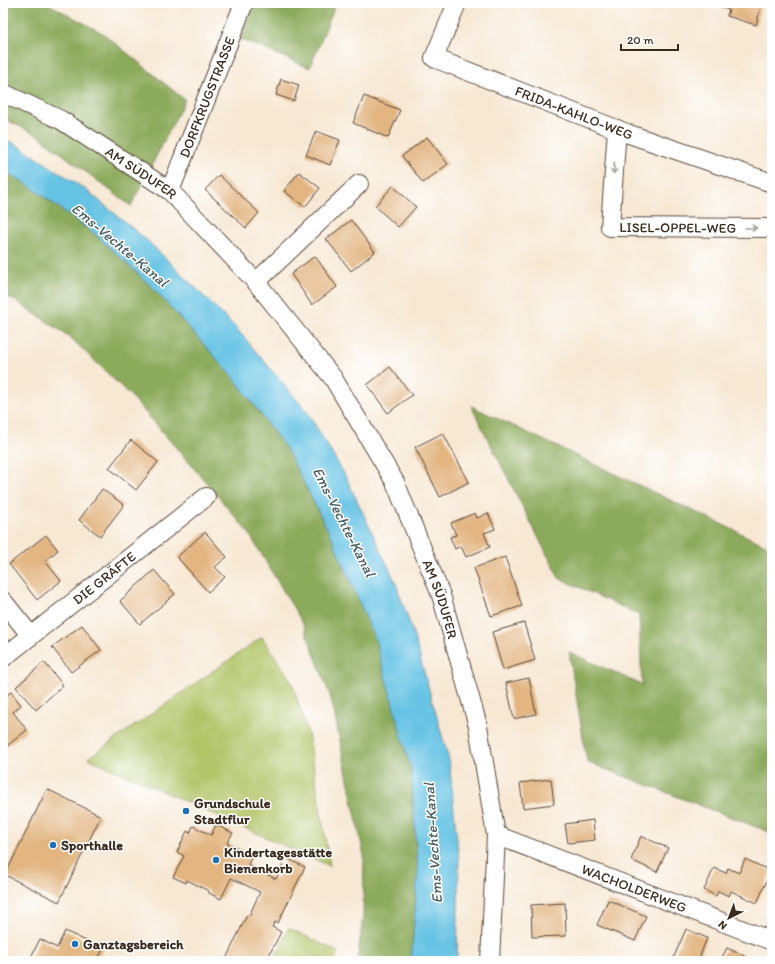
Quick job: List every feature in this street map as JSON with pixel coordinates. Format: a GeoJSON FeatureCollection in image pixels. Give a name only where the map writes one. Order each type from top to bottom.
{"type":"FeatureCollection","features":[{"type":"Feature","properties":{"kind":"street","name":"DORFKRUGSTRASSE"},"geometry":{"type":"LineString","coordinates":[[170,191],[244,3]]}},
{"type":"Feature","properties":{"kind":"street","name":"FRIDA-KAHLO-WEG"},"geometry":{"type":"LineString","coordinates":[[457,3],[434,58],[617,130],[772,183]]}},
{"type":"Feature","properties":{"kind":"street","name":"AM SÜDUFER"},"geometry":{"type":"LineString","coordinates":[[3,93],[61,120],[170,191],[256,282],[333,378],[395,482],[443,602],[478,726],[496,835],[490,961]]}},
{"type":"Feature","properties":{"kind":"street","name":"LISEL-OPPEL-WEG"},"geometry":{"type":"LineString","coordinates":[[617,130],[610,227],[772,228]]}},
{"type":"Feature","properties":{"kind":"street"},"geometry":{"type":"LineString","coordinates":[[256,282],[360,184]]}},
{"type":"Feature","properties":{"kind":"street","name":"DIE GRÄFTE"},"geometry":{"type":"LineString","coordinates":[[3,658],[206,497]]}},
{"type":"Feature","properties":{"kind":"street"},"geometry":{"type":"LineString","coordinates":[[3,601],[31,636]]}},
{"type":"Feature","properties":{"kind":"street","name":"WACHOLDERWEG"},"geometry":{"type":"LineString","coordinates":[[496,835],[772,941]]}},
{"type":"Feature","properties":{"kind":"green space"},"geometry":{"type":"Polygon","coordinates":[[[3,3],[47,3],[104,34],[185,100],[131,206],[37,135],[3,118],[3,3]]]}},
{"type":"Feature","properties":{"kind":"green space"},"geometry":{"type":"Polygon","coordinates":[[[255,3],[336,3],[310,68],[240,39],[255,3]]]}},
{"type":"Feature","properties":{"kind":"green space"},"geometry":{"type":"Polygon","coordinates":[[[3,171],[24,182],[96,235],[152,287],[234,378],[287,450],[333,540],[375,639],[411,770],[418,872],[411,961],[357,961],[363,917],[364,856],[331,698],[302,622],[248,532],[131,396],[70,337],[3,294],[3,171]]]}},
{"type":"Feature","properties":{"kind":"green space"},"geometry":{"type":"Polygon","coordinates":[[[471,406],[772,548],[772,833],[587,762],[569,652],[642,685],[639,615],[559,578],[471,406]]]}},
{"type":"Feature","properties":{"kind":"green space"},"geometry":{"type":"Polygon","coordinates":[[[262,637],[291,680],[308,733],[330,866],[88,758],[262,637]]]}},
{"type":"Feature","properties":{"kind":"green space"},"geometry":{"type":"Polygon","coordinates":[[[289,928],[338,952],[334,961],[273,961],[289,928]]]}},
{"type":"Feature","properties":{"kind":"water","name":"Ems-Vechte-Kanal"},"geometry":{"type":"Polygon","coordinates":[[[3,138],[17,145],[85,189],[148,241],[235,327],[308,413],[346,477],[395,581],[413,633],[449,760],[459,860],[457,961],[411,961],[418,872],[411,770],[375,639],[333,540],[287,450],[234,378],[152,287],[96,235],[24,182],[3,171],[3,138]]]}},
{"type":"Feature","properties":{"kind":"building"},"geometry":{"type":"Polygon","coordinates":[[[722,3],[762,3],[756,25],[727,16],[729,10],[721,7],[722,3]]]}},
{"type":"Feature","properties":{"kind":"building"},"geometry":{"type":"Polygon","coordinates":[[[281,79],[299,85],[294,101],[276,95],[281,79]]]}},
{"type":"Feature","properties":{"kind":"building"},"geometry":{"type":"Polygon","coordinates":[[[364,96],[400,110],[388,138],[353,123],[364,96]]]}},
{"type":"Feature","properties":{"kind":"building"},"geometry":{"type":"Polygon","coordinates":[[[316,131],[340,140],[330,165],[306,155],[316,131]]]}},
{"type":"Feature","properties":{"kind":"building"},"geometry":{"type":"Polygon","coordinates":[[[427,137],[448,164],[423,183],[402,156],[427,137]]]}},
{"type":"Feature","properties":{"kind":"building"},"geometry":{"type":"Polygon","coordinates":[[[299,172],[320,188],[305,207],[284,191],[299,172]]]}},
{"type":"Feature","properties":{"kind":"building"},"geometry":{"type":"Polygon","coordinates":[[[219,175],[259,213],[246,228],[205,190],[219,175]]]}},
{"type":"Feature","properties":{"kind":"building"},"geometry":{"type":"Polygon","coordinates":[[[393,186],[416,207],[398,227],[375,206],[393,186]]]}},
{"type":"Feature","properties":{"kind":"building"},"geometry":{"type":"Polygon","coordinates":[[[351,220],[375,252],[351,271],[326,239],[351,220]]]}},
{"type":"Feature","properties":{"kind":"building"},"geometry":{"type":"Polygon","coordinates":[[[315,256],[337,287],[312,305],[291,274],[315,256]]]}},
{"type":"Feature","properties":{"kind":"building"},"geometry":{"type":"Polygon","coordinates":[[[390,367],[412,395],[388,413],[367,385],[390,367]]]}},
{"type":"Feature","properties":{"kind":"building"},"geometry":{"type":"Polygon","coordinates":[[[443,433],[469,482],[440,497],[415,447],[443,433]]]}},
{"type":"Feature","properties":{"kind":"building"},"geometry":{"type":"Polygon","coordinates":[[[131,440],[158,462],[136,490],[109,468],[131,440]]]}},
{"type":"Feature","properties":{"kind":"building"},"geometry":{"type":"Polygon","coordinates":[[[102,489],[124,505],[100,536],[79,520],[102,489]]]}},
{"type":"Feature","properties":{"kind":"building"},"geometry":{"type":"Polygon","coordinates":[[[475,513],[477,518],[488,513],[495,529],[484,533],[490,547],[466,557],[461,546],[455,549],[450,537],[456,535],[451,523],[475,513]]]}},
{"type":"Feature","properties":{"kind":"building"},"geometry":{"type":"Polygon","coordinates":[[[205,532],[227,557],[215,567],[225,577],[208,592],[177,557],[205,532]]]}},
{"type":"Feature","properties":{"kind":"building"},"geometry":{"type":"Polygon","coordinates":[[[46,535],[58,550],[45,561],[61,581],[37,600],[9,564],[46,535]]]}},
{"type":"Feature","properties":{"kind":"building"},"geometry":{"type":"Polygon","coordinates":[[[505,557],[522,606],[491,616],[474,568],[505,557]]]}},
{"type":"Feature","properties":{"kind":"building"},"geometry":{"type":"Polygon","coordinates":[[[154,570],[175,594],[140,624],[120,601],[154,570]]]}},
{"type":"Feature","properties":{"kind":"building"},"geometry":{"type":"Polygon","coordinates":[[[524,623],[535,660],[503,670],[492,632],[524,623]]]}},
{"type":"Feature","properties":{"kind":"building"},"geometry":{"type":"Polygon","coordinates":[[[82,625],[101,650],[71,672],[52,647],[82,625]]]}},
{"type":"Feature","properties":{"kind":"building"},"geometry":{"type":"Polygon","coordinates":[[[44,662],[63,685],[36,710],[16,687],[44,662]]]}},
{"type":"Feature","properties":{"kind":"building"},"geometry":{"type":"Polygon","coordinates":[[[529,678],[536,714],[514,719],[506,683],[529,678]]]}},
{"type":"Feature","properties":{"kind":"building"},"geometry":{"type":"Polygon","coordinates":[[[11,692],[21,705],[13,712],[27,730],[3,749],[3,698],[11,692]]]}},
{"type":"Feature","properties":{"kind":"building"},"geometry":{"type":"Polygon","coordinates":[[[551,779],[554,804],[523,808],[520,783],[551,779]]]}},
{"type":"Feature","properties":{"kind":"building","name":"Sporthalle"},"geometry":{"type":"Polygon","coordinates":[[[47,789],[101,816],[59,902],[5,875],[47,789]]]}},
{"type":"Feature","properties":{"kind":"building"},"geometry":{"type":"Polygon","coordinates":[[[593,820],[595,840],[568,843],[565,824],[593,820]]]}},
{"type":"Feature","properties":{"kind":"building"},"geometry":{"type":"Polygon","coordinates":[[[216,825],[233,833],[227,843],[252,855],[248,865],[276,879],[286,858],[305,867],[278,923],[275,922],[272,927],[281,932],[266,961],[225,961],[260,892],[231,878],[221,899],[187,880],[186,883],[173,877],[184,856],[177,852],[187,831],[190,833],[193,826],[211,835],[216,825]]]}},
{"type":"Feature","properties":{"kind":"building"},"geometry":{"type":"Polygon","coordinates":[[[641,836],[668,848],[657,872],[631,860],[641,836]]]}},
{"type":"Feature","properties":{"kind":"building"},"geometry":{"type":"Polygon","coordinates":[[[745,859],[771,871],[757,903],[731,891],[729,896],[718,891],[716,896],[704,890],[714,868],[726,873],[728,868],[739,873],[745,859]]]}},
{"type":"Feature","properties":{"kind":"building"},"geometry":{"type":"Polygon","coordinates":[[[608,900],[646,916],[635,941],[597,925],[608,900]]]}},
{"type":"Feature","properties":{"kind":"building"},"geometry":{"type":"Polygon","coordinates":[[[565,903],[566,936],[532,937],[531,905],[565,903]]]}},
{"type":"Feature","properties":{"kind":"building"},"geometry":{"type":"Polygon","coordinates":[[[686,929],[707,938],[698,961],[677,961],[673,959],[686,929]]]}},
{"type":"Feature","properties":{"kind":"building","name":"Ganztagsbereich"},"geometry":{"type":"Polygon","coordinates":[[[65,931],[103,949],[97,961],[29,961],[40,939],[57,948],[65,931]]]}},
{"type":"Feature","properties":{"kind":"building"},"geometry":{"type":"Polygon","coordinates":[[[727,948],[751,959],[750,961],[720,961],[727,948]]]}},
{"type":"Feature","properties":{"kind":"place","name":"Grundschule Stadtflur"},"geometry":{"type":"Point","coordinates":[186,811]}},
{"type":"Feature","properties":{"kind":"place","name":"Sporthalle"},"geometry":{"type":"Point","coordinates":[53,845]}},
{"type":"Feature","properties":{"kind":"place","name":"Kindertagesstätte Bienenkorb"},"geometry":{"type":"Point","coordinates":[216,860]}},
{"type":"Feature","properties":{"kind":"place","name":"Ganztagsbereich"},"geometry":{"type":"Point","coordinates":[75,944]}}]}
